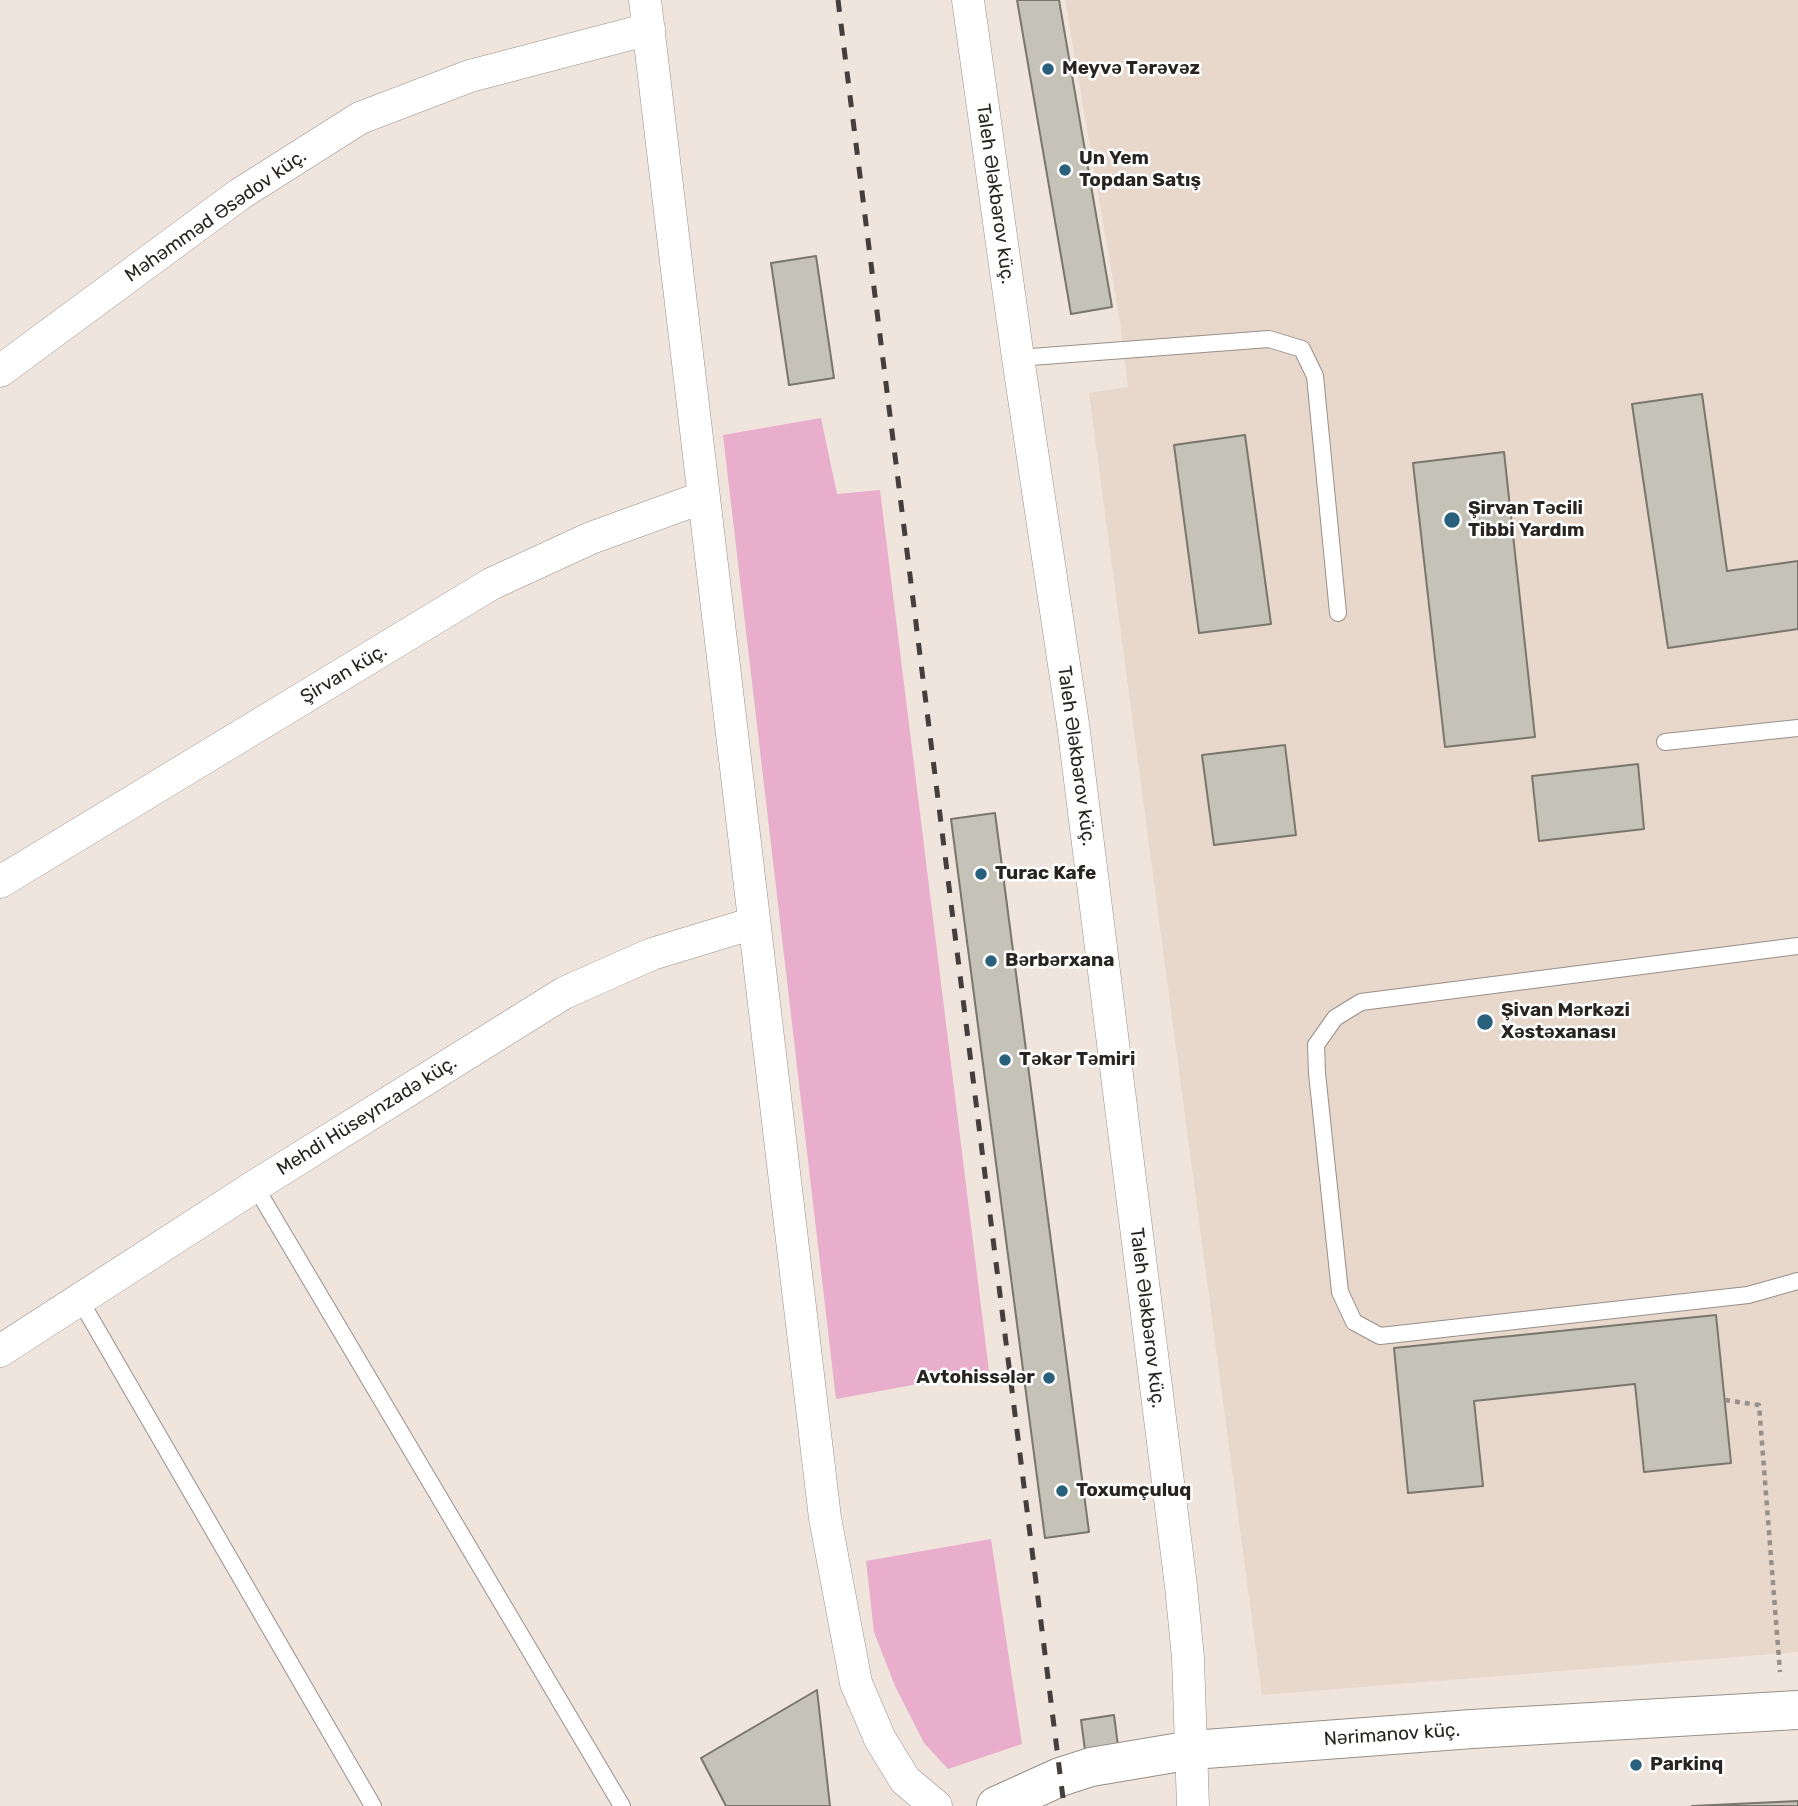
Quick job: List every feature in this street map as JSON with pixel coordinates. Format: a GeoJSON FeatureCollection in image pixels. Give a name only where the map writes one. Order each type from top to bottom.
{"type":"FeatureCollection","features":[{"type":"Feature","properties":{"kind":"main road","name":"Nərimanov küç."},"geometry":{"type":"LineString","coordinates":[[996,1806],[1060,1777],[1091,1767],[1192,1750],[1472,1729],[1791,1711]]}},
{"type":"Feature","properties":{"kind":"street","name":"Taleh Ələkbərov küç."},"geometry":{"type":"LineString","coordinates":[[968,0],[1073,724],[1181,1586],[1188,1658],[1193,1806]]}},
{"type":"Feature","properties":{"kind":"street","name":"Məhəmməd Əsədov küç."},"geometry":{"type":"LineString","coordinates":[[0,371],[240,194],[360,118],[470,76],[647,15]]}},
{"type":"Feature","properties":{"kind":"street"},"geometry":{"type":"LineString","coordinates":[[647,15],[825,1518],[856,1683],[880,1739],[905,1780],[936,1806]]}},
{"type":"Feature","properties":{"kind":"street","name":"Şirvan küç."},"geometry":{"type":"LineString","coordinates":[[0,882],[491,584],[591,538],[704,497]]}},
{"type":"Feature","properties":{"kind":"street","name":"Mehdi Hüseynzadə küç."},"geometry":{"type":"LineString","coordinates":[[0,1351],[255,1186],[564,993],[652,954],[754,923]]}},
{"type":"Feature","properties":{"kind":"lane"},"geometry":{"type":"LineString","coordinates":[[1018,358],[1269,340],[1302,349],[1315,376],[1338,613]]}},
{"type":"Feature","properties":{"kind":"lane"},"geometry":{"type":"LineString","coordinates":[[1665,742],[1798,728]]}},
{"type":"Feature","properties":{"kind":"lane"},"geometry":{"type":"LineString","coordinates":[[1798,946],[1361,1002],[1335,1018],[1316,1045],[1340,1292],[1354,1322],[1380,1336],[1748,1295],[1798,1281]]}},
{"type":"Feature","properties":{"kind":"lane"},"geometry":{"type":"LineString","coordinates":[[255,1186],[622,1806]]}},
{"type":"Feature","properties":{"kind":"lane"},"geometry":{"type":"LineString","coordinates":[[80,1300],[373,1806]]}},
{"type":"Feature","properties":{"kind":"path"},"geometry":{"type":"LineString","coordinates":[[1725,1400],[1759,1405],[1791,1711]]}},
{"type":"Feature","properties":{"kind":"shaded area","name":"Şivan Mərkəzi Xəstəxanası"},"geometry":{"type":"Polygon","coordinates":[[[1065,0],[1798,0],[1798,1652],[1262,1695],[1089,393],[1128,387],[1120,322],[1065,0]]]}},
{"type":"Feature","properties":{"kind":"shaded area"},"geometry":{"type":"Polygon","coordinates":[[[821,418],[837,494],[880,490],[989,1371],[836,1399],[723,435],[821,418]]]}},
{"type":"Feature","properties":{"kind":"shaded area"},"geometry":{"type":"Polygon","coordinates":[[[991,1539],[1022,1744],[948,1769],[924,1743],[895,1686],[874,1632],[866,1561],[991,1539]]]}},
{"type":"Feature","properties":{"kind":"building"},"geometry":{"type":"Polygon","coordinates":[[[1017,0],[1059,0],[1112,307],[1071,314],[1017,0]]]}},
{"type":"Feature","properties":{"kind":"building"},"geometry":{"type":"Polygon","coordinates":[[[816,256],[834,378],[789,385],[771,263],[816,256]]]}},
{"type":"Feature","properties":{"kind":"building"},"geometry":{"type":"Polygon","coordinates":[[[1702,394],[1727,571],[1798,561],[1798,629],[1668,648],[1632,404],[1702,394]]]}},
{"type":"Feature","properties":{"kind":"building"},"geometry":{"type":"Polygon","coordinates":[[[1245,435],[1271,624],[1199,633],[1174,445],[1245,435]]]}},
{"type":"Feature","properties":{"kind":"building"},"geometry":{"type":"Polygon","coordinates":[[[1504,452],[1535,737],[1445,747],[1413,463],[1504,452]]]}},
{"type":"Feature","properties":{"kind":"building"},"geometry":{"type":"Polygon","coordinates":[[[1285,745],[1296,835],[1214,845],[1202,755],[1285,745]]]}},
{"type":"Feature","properties":{"kind":"building"},"geometry":{"type":"Polygon","coordinates":[[[1638,764],[1644,829],[1539,841],[1532,776],[1638,764]]]}},
{"type":"Feature","properties":{"kind":"building"},"geometry":{"type":"Polygon","coordinates":[[[995,813],[1089,1532],[1045,1538],[951,819],[995,813]]]}},
{"type":"Feature","properties":{"kind":"building"},"geometry":{"type":"Polygon","coordinates":[[[1716,1315],[1731,1463],[1644,1472],[1635,1384],[1474,1401],[1483,1486],[1408,1493],[1394,1348],[1716,1315]]]}},
{"type":"Feature","properties":{"kind":"building"},"geometry":{"type":"Polygon","coordinates":[[[817,1690],[830,1806],[726,1806],[701,1758],[817,1690]]]}},
{"type":"Feature","properties":{"kind":"building"},"geometry":{"type":"Polygon","coordinates":[[[1114,1715],[1118,1746],[1085,1750],[1081,1720],[1114,1715]]]}},
{"type":"Feature","properties":{"kind":"building"},"geometry":{"type":"Polygon","coordinates":[[[1798,1801],[1798,1806],[1692,1806],[1798,1801]]]}},
{"type":"Feature","properties":{"kind":"railway"},"geometry":{"type":"LineString","coordinates":[[838,0],[1064,1806]]}},
{"type":"Feature","properties":{"kind":"place","name":"Meyvə Tərəvəz"},"geometry":{"type":"Point","coordinates":[1048,69]}},
{"type":"Feature","properties":{"kind":"place","name":"Un Yem Topdan Satış"},"geometry":{"type":"Point","coordinates":[1065,170]}},
{"type":"Feature","properties":{"kind":"place","name":"Şirvan Təcili Tibbi Yardım"},"geometry":{"type":"Point","coordinates":[1452,520]}},
{"type":"Feature","properties":{"kind":"place","name":"Turac Kafe"},"geometry":{"type":"Point","coordinates":[981,874]}},
{"type":"Feature","properties":{"kind":"place","name":"Bərbərxana"},"geometry":{"type":"Point","coordinates":[991,961]}},
{"type":"Feature","properties":{"kind":"place","name":"Şivan Mərkəzi Xəstəxanası"},"geometry":{"type":"Point","coordinates":[1485,1022]}},
{"type":"Feature","properties":{"kind":"place","name":"Təkər Təmiri"},"geometry":{"type":"Point","coordinates":[1005,1060]}},
{"type":"Feature","properties":{"kind":"place","name":"Avtohissələr"},"geometry":{"type":"Point","coordinates":[1049,1378]}},
{"type":"Feature","properties":{"kind":"place","name":"Toxumçuluq"},"geometry":{"type":"Point","coordinates":[1062,1491]}},
{"type":"Feature","properties":{"kind":"place","name":"Parkinq"},"geometry":{"type":"Point","coordinates":[1636,1765]}}]}
